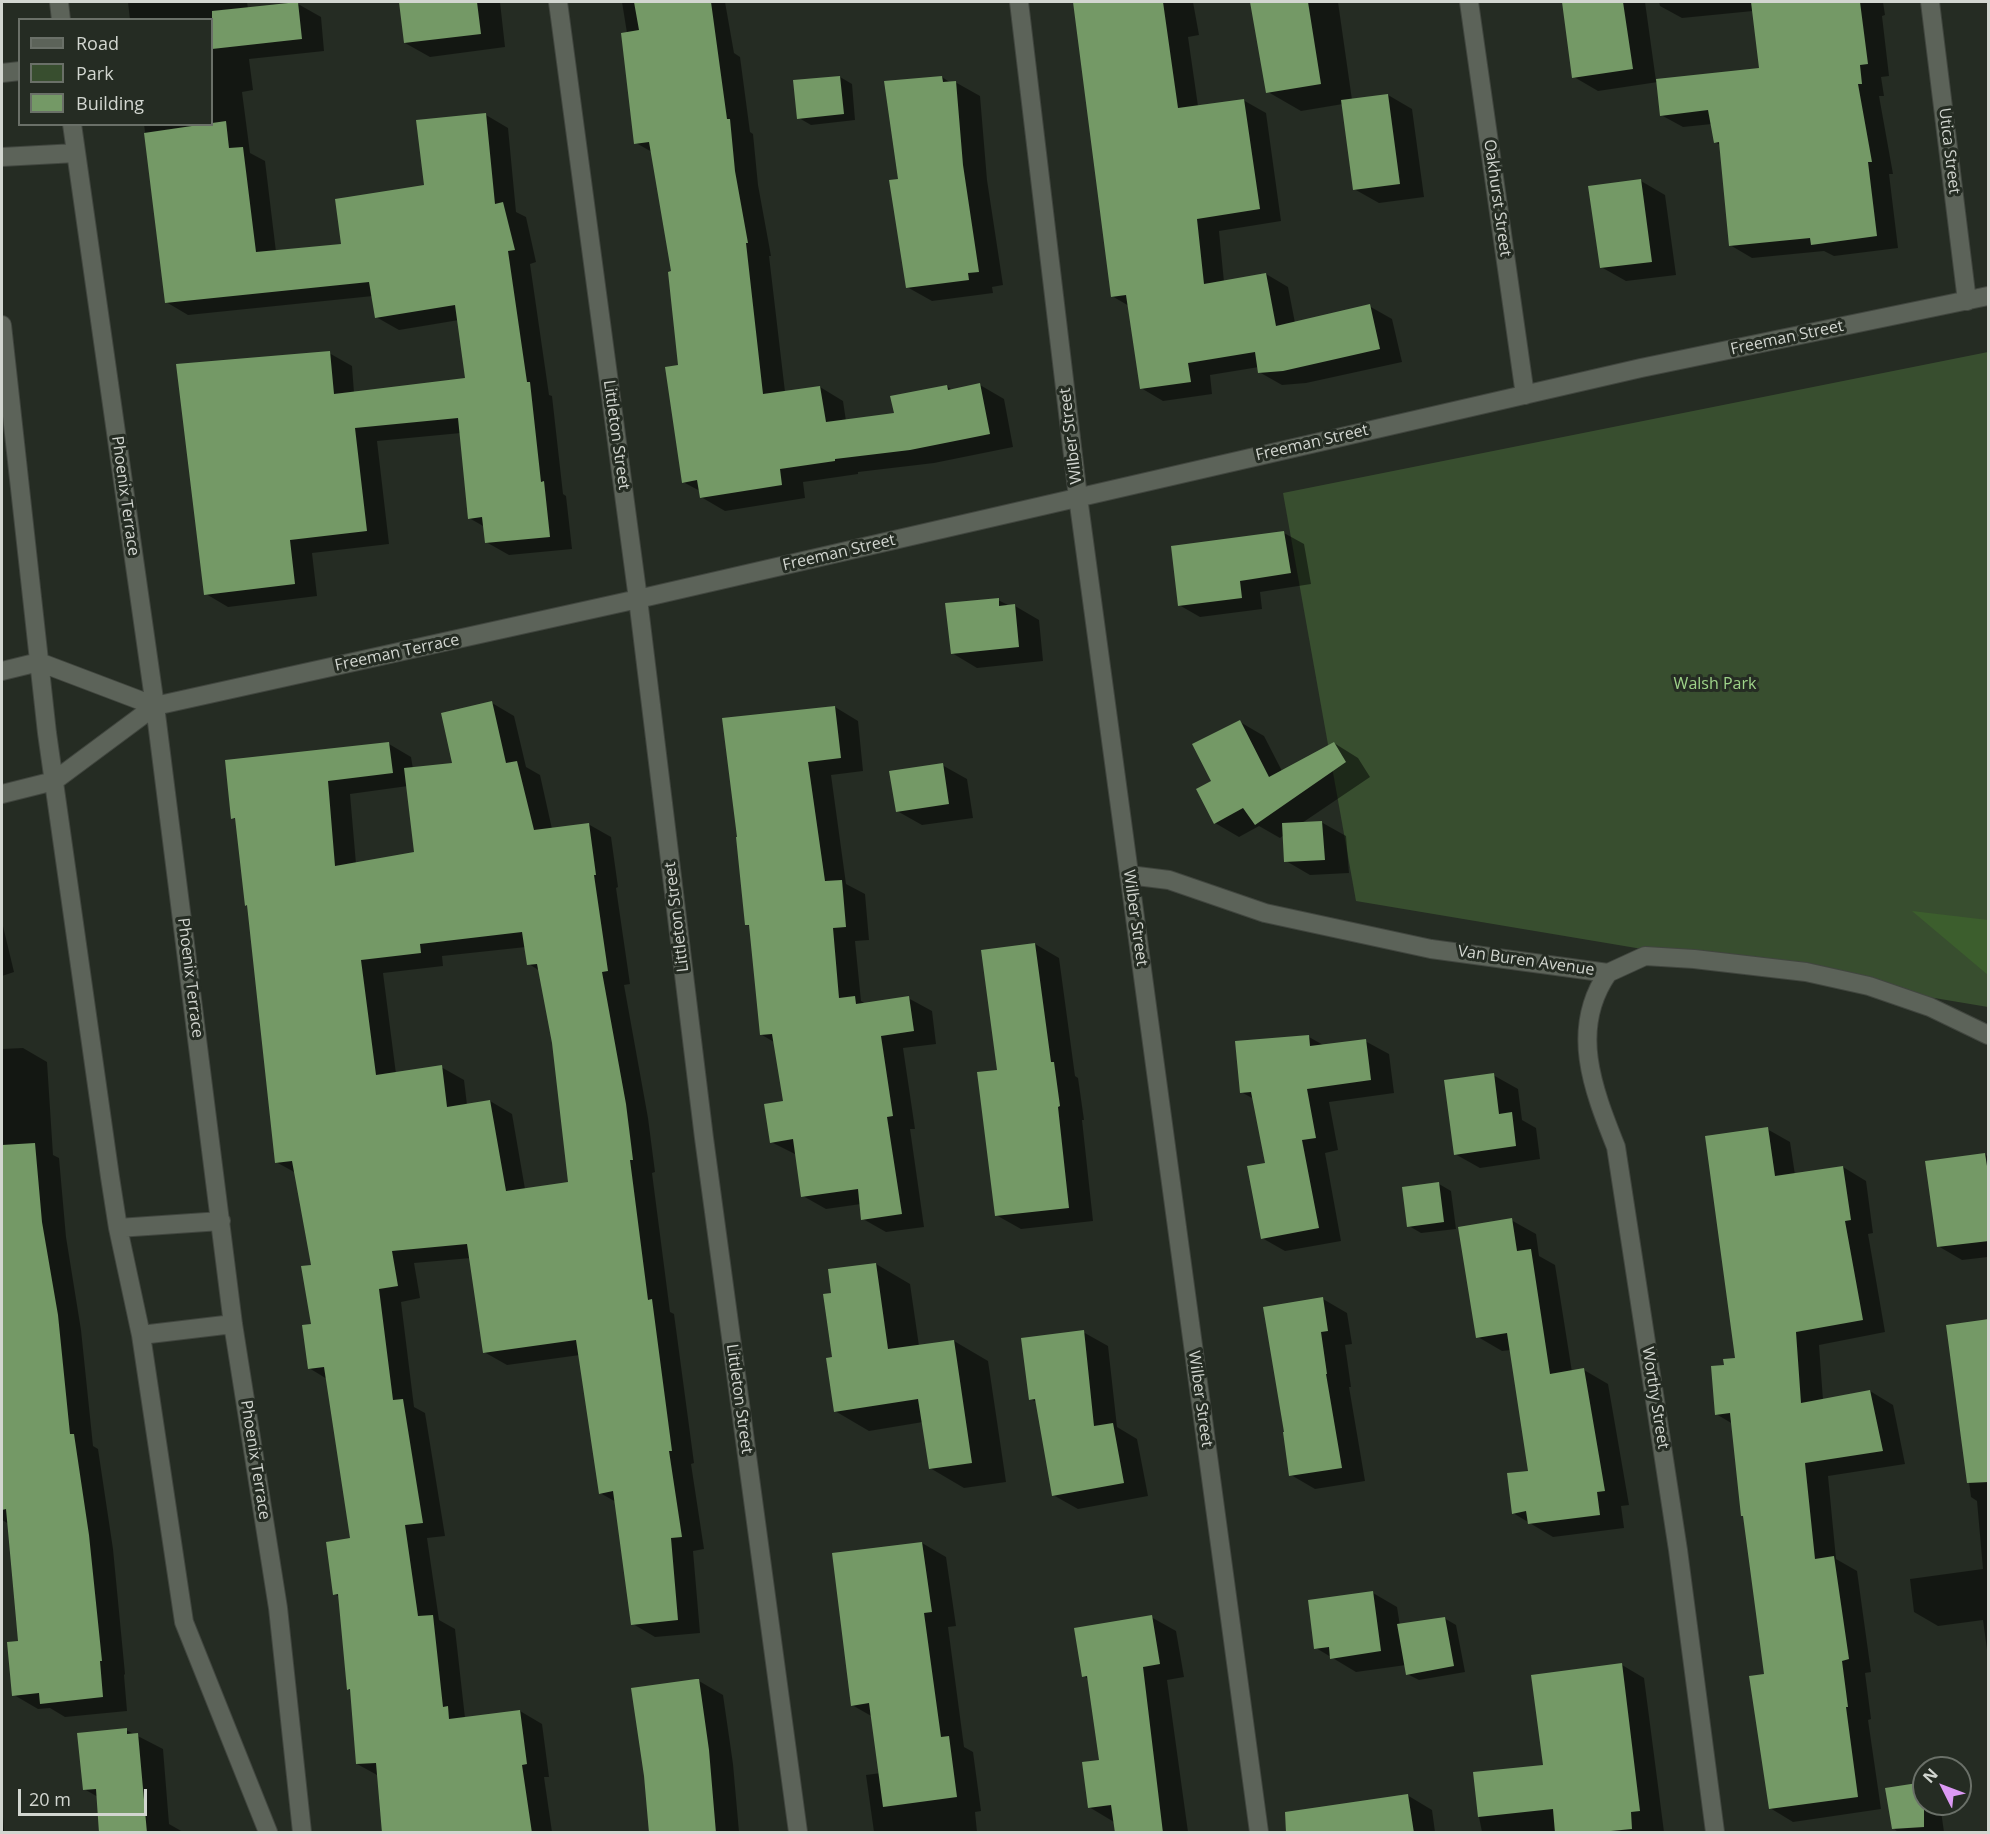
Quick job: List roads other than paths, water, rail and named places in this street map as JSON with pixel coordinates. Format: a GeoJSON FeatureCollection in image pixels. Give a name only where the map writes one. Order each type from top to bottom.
{"type":"FeatureCollection","features":[{"type":"Feature","properties":{"kind":"street"},"geometry":{"type":"LineString","coordinates":[[59,2],[61,18]]}},
{"type":"Feature","properties":{"kind":"street","name":"Littleton Street"},"geometry":{"type":"LineString","coordinates":[[558,2],[638,599],[704,1138],[798,1833]]}},
{"type":"Feature","properties":{"kind":"street","name":"Wilber Street"},"geometry":{"type":"LineString","coordinates":[[1019,2],[1078,497],[1259,1833]]}},
{"type":"Feature","properties":{"kind":"street","name":"Oakhurst Street"},"geometry":{"type":"LineString","coordinates":[[1469,2],[1525,395]]}},
{"type":"Feature","properties":{"kind":"street","name":"Utica Street"},"geometry":{"type":"LineString","coordinates":[[1930,2],[1967,301]]}},
{"type":"Feature","properties":{"kind":"street"},"geometry":{"type":"LineString","coordinates":[[2,73],[18,71]]}},
{"type":"Feature","properties":{"kind":"street","name":"Phoenix Terrace"},"geometry":{"type":"LineString","coordinates":[[72,126],[155,706],[233,1324],[278,1608],[302,1833]]}},
{"type":"Feature","properties":{"kind":"street"},"geometry":{"type":"LineString","coordinates":[[2,158],[76,153]]}},
{"type":"Feature","properties":{"kind":"street","name":"Freeman Street"},"geometry":{"type":"LineString","coordinates":[[638,599],[1641,368],[1989,296]]}},
{"type":"Feature","properties":{"kind":"street"},"geometry":{"type":"LineString","coordinates":[[2,325],[54,781],[118,1228],[141,1335],[184,1622],[268,1833]]}},
{"type":"Feature","properties":{"kind":"street","name":"Freeman Terrace"},"geometry":{"type":"LineString","coordinates":[[2,794],[54,781],[155,706],[638,599]]}},
{"type":"Feature","properties":{"kind":"street"},"geometry":{"type":"LineString","coordinates":[[2,671],[39,662],[155,706]]}},
{"type":"Feature","properties":{"kind":"street","name":"Van Buren Avenue"},"geometry":{"type":"LineString","coordinates":[[1129,875],[1169,880],[1265,914],[1431,949],[1608,973],[1645,956],[1694,959],[1806,972],[1880,990],[1930,1007],[1989,1035]]}},
{"type":"Feature","properties":{"kind":"street","name":"Worthy Street"},"geometry":{"type":"LineString","coordinates":[[1608,973],[1591,1005],[1586,1030],[1589,1057],[1600,1105],[1616,1147],[1679,1561],[1715,1833]]}},
{"type":"Feature","properties":{"kind":"street"},"geometry":{"type":"LineString","coordinates":[[118,1228],[221,1221]]}},
{"type":"Feature","properties":{"kind":"street"},"geometry":{"type":"LineString","coordinates":[[141,1335],[233,1324]]}},
{"type":"Feature","properties":{"kind":"park label","name":"Walsh Park"},"geometry":{"type":"Point","coordinates":[1715,684]}}]}
